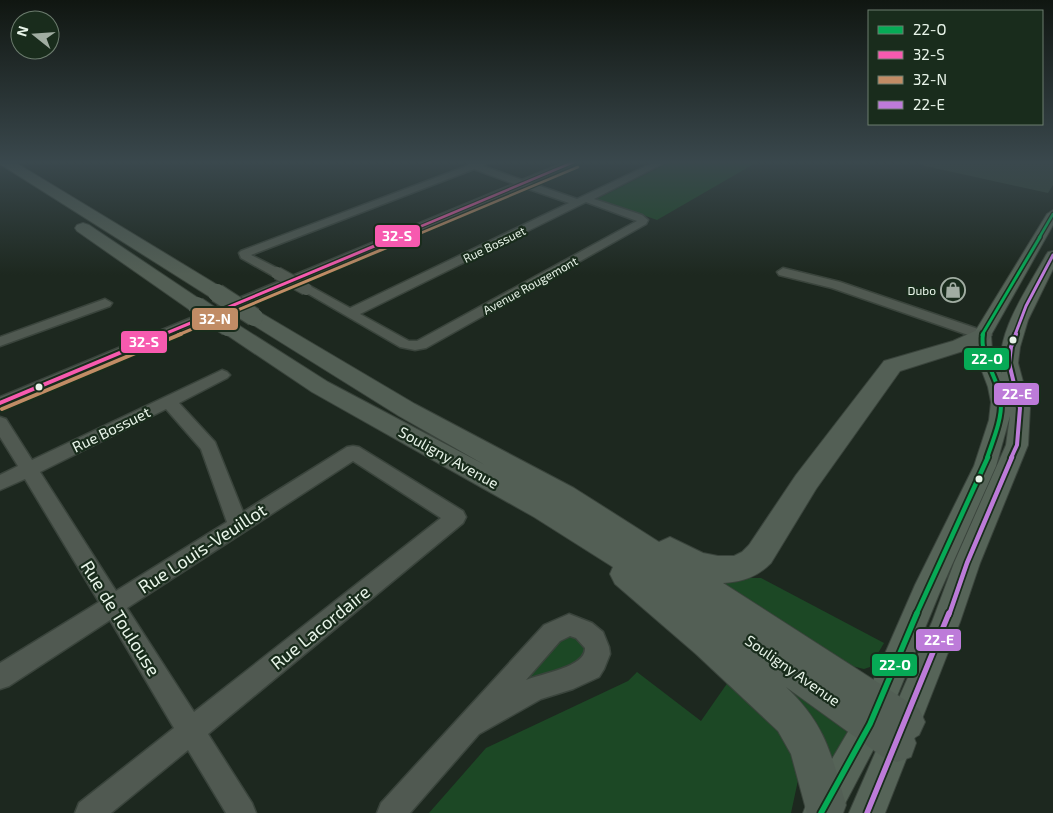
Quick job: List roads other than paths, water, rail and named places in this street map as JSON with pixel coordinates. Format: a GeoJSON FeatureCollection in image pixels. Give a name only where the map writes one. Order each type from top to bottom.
{"type":"FeatureCollection","features":[{"type":"Feature","properties":{"kind":"highway","name":"Souligny Avenue"},"geometry":{"type":"LineString","coordinates":[[38,199],[320,387],[554,503]]}},
{"type":"Feature","properties":{"kind":"highway","name":"Souligny Avenue"},"geometry":{"type":"LineString","coordinates":[[65,199],[554,503],[888,724]]}},
{"type":"Feature","properties":{"kind":"highway"},"geometry":{"type":"LineString","coordinates":[[554,503],[697,565],[728,571],[747,566],[760,554],[806,482],[892,366],[962,346],[982,335]]}},
{"type":"Feature","properties":{"kind":"highway"},"geometry":{"type":"LineString","coordinates":[[554,503],[781,708],[805,739],[814,760],[823,809]]}},
{"type":"Feature","properties":{"kind":"main road"},"geometry":{"type":"LineString","coordinates":[[867,813],[888,724],[925,594],[985,466],[999,420],[1000,395],[986,360],[982,335],[1053,214]]}},
{"type":"Feature","properties":{"kind":"main road"},"geometry":{"type":"LineString","coordinates":[[823,809],[888,724],[946,622],[967,563],[1017,445],[1020,431],[1020,413],[1010,368],[1011,345],[1016,330],[1053,255]]}},
{"type":"Feature","properties":{"kind":"main road"},"geometry":{"type":"LineString","coordinates":[[982,335],[995,342],[998,363],[1020,413]]}},
{"type":"Feature","properties":{"kind":"street"},"geometry":{"type":"LineString","coordinates":[[351,313],[247,258],[245,253],[387,199]]}},
{"type":"Feature","properties":{"kind":"street"},"geometry":{"type":"LineString","coordinates":[[0,403],[485,199]]}},
{"type":"Feature","properties":{"kind":"street"},"geometry":{"type":"LineString","coordinates":[[575,199],[582,201]]}},
{"type":"Feature","properties":{"kind":"street","name":"Rue Bossuet"},"geometry":{"type":"LineString","coordinates":[[351,313],[586,199]]}},
{"type":"Feature","properties":{"kind":"street","name":"Avenue Rougemont"},"geometry":{"type":"LineString","coordinates":[[351,313],[404,344],[415,346],[426,343],[640,224],[643,220],[582,201]]}},
{"type":"Feature","properties":{"kind":"street"},"geometry":{"type":"LineString","coordinates":[[782,272],[836,285],[982,335]]}},
{"type":"Feature","properties":{"kind":"street"},"geometry":{"type":"LineString","coordinates":[[0,342],[105,303]]}},
{"type":"Feature","properties":{"kind":"street","name":"Rue Bossuet"},"geometry":{"type":"LineString","coordinates":[[0,483],[222,375]]}},
{"type":"Feature","properties":{"kind":"street"},"geometry":{"type":"LineString","coordinates":[[168,401],[209,446],[238,525]]}},
{"type":"Feature","properties":{"kind":"street","name":"Rue de Toulouse"},"geometry":{"type":"LineString","coordinates":[[0,423],[192,730],[241,813]]}},
{"type":"Feature","properties":{"kind":"street","name":"Rue Louis-Veuillot"},"geometry":{"type":"LineString","coordinates":[[0,677],[353,452]]}},
{"type":"Feature","properties":{"kind":"street","name":"Rue Lacordaire"},"geometry":{"type":"LineString","coordinates":[[89,813],[456,517],[353,452]]}},
{"type":"Feature","properties":{"kind":"street"},"geometry":{"type":"LineString","coordinates":[[390,813],[552,633],[570,625],[586,630],[597,643],[598,652],[589,669],[534,689],[472,724]]}},
{"type":"Feature","properties":{"kind":"place","name":"Dubo"},"geometry":{"type":"Point","coordinates":[953,290]}}]}
